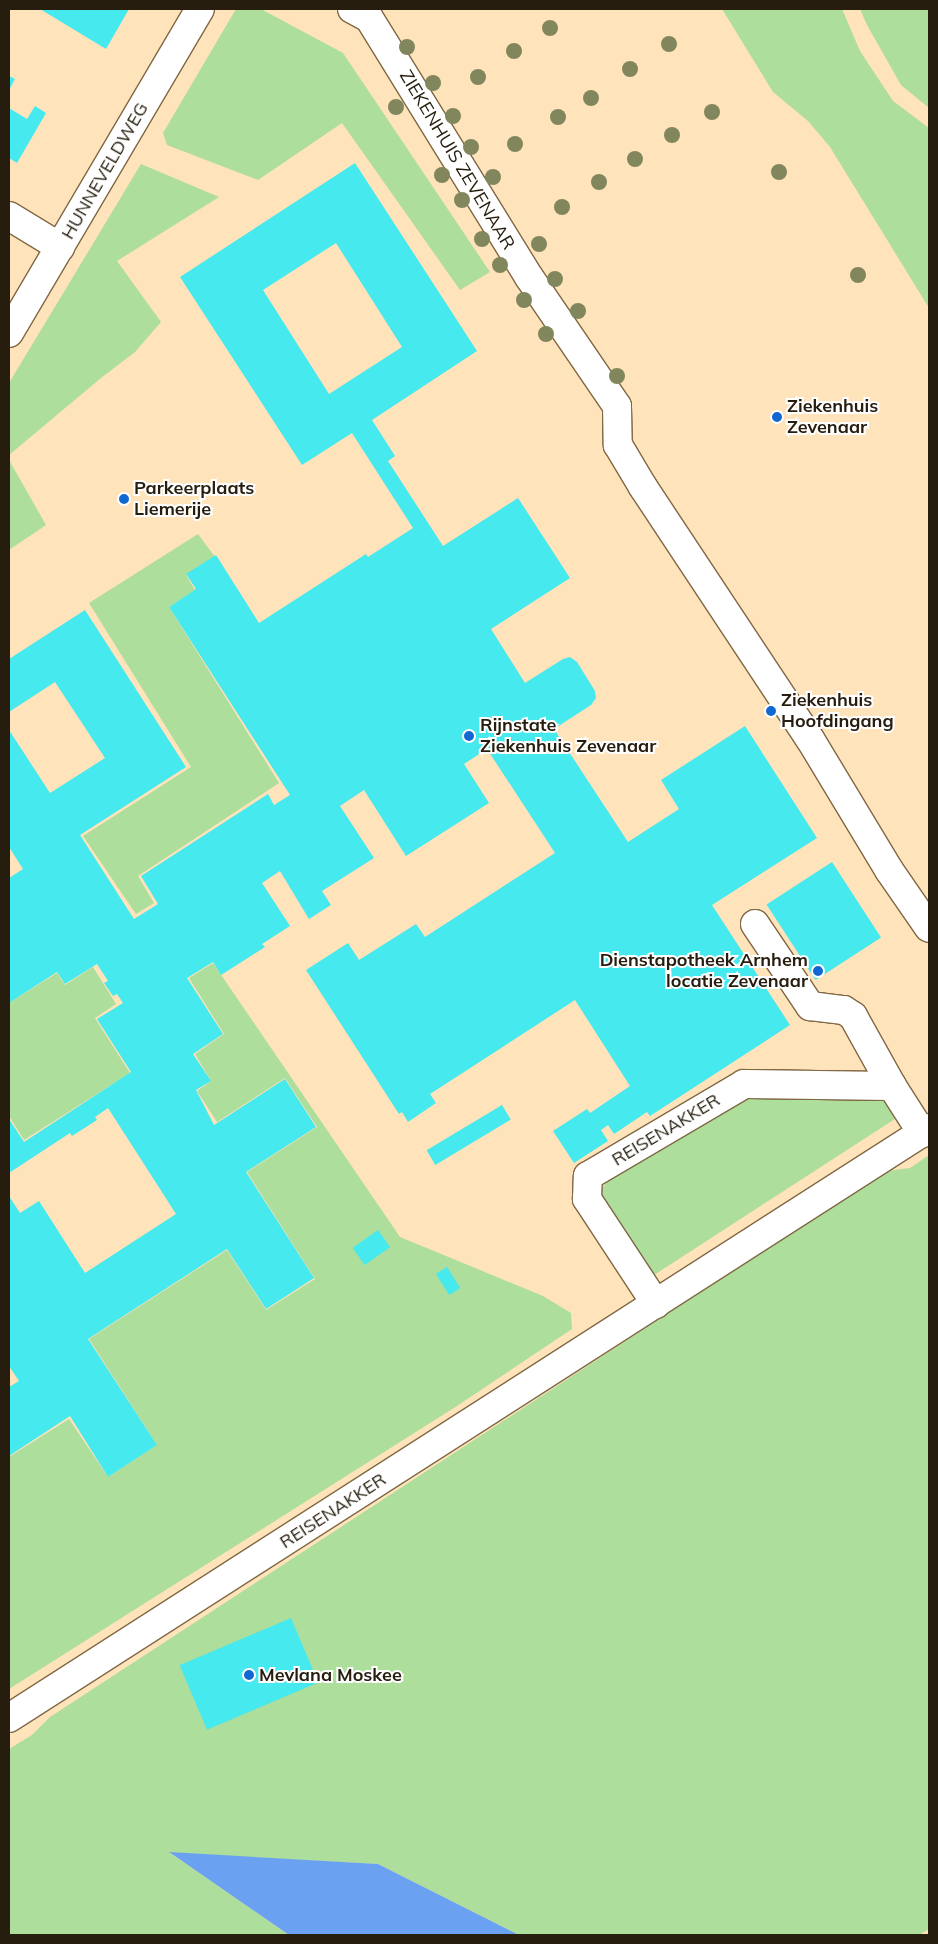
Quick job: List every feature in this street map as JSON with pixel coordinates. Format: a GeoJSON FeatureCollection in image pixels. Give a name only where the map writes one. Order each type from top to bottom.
{"type":"FeatureCollection","features":[{"type":"Feature","properties":{"kind":"street","name":"HUNNEVELDWEG"},"geometry":{"type":"LineString","coordinates":[[9,333],[200,9]]}},
{"type":"Feature","properties":{"kind":"street","name":"ZIEKENHUIS ZEVENAAR"},"geometry":{"type":"LineString","coordinates":[[352,9],[369,18],[529,277],[617,406],[618,445],[643,487],[810,739],[889,870],[929,928]]}},
{"type":"Feature","properties":{"kind":"street"},"geometry":{"type":"LineString","coordinates":[[9,216],[60,247]]}},
{"type":"Feature","properties":{"kind":"street"},"geometry":{"type":"LineString","coordinates":[[755,924],[810,1006],[844,1010],[853,1016],[892,1086],[926,1130]]}},
{"type":"Feature","properties":{"kind":"street","name":"REISENAKKER"},"geometry":{"type":"LineString","coordinates":[[656,1304],[587,1199],[588,1176],[744,1084],[892,1086]]}},
{"type":"Feature","properties":{"kind":"street","name":"REISENAKKER"},"geometry":{"type":"LineString","coordinates":[[9,1718],[926,1130]]}},
{"type":"Feature","properties":{"kind":"green space"},"geometry":{"type":"Polygon","coordinates":[[[236,9],[261,9],[343,53],[490,272],[460,290],[342,123],[258,180],[167,145],[163,133],[236,9]]]}},
{"type":"Feature","properties":{"kind":"green space"},"geometry":{"type":"Polygon","coordinates":[[[722,9],[842,9],[860,51],[893,101],[929,128],[929,308],[830,147],[808,121],[773,92],[722,9]]]}},
{"type":"Feature","properties":{"kind":"green space"},"geometry":{"type":"Polygon","coordinates":[[[860,9],[929,9],[929,108],[901,85],[860,9]]]}},
{"type":"Feature","properties":{"kind":"green space"},"geometry":{"type":"Polygon","coordinates":[[[141,164],[219,197],[117,261],[161,322],[135,352],[9,455],[9,383],[141,164]]]}},
{"type":"Feature","properties":{"kind":"green space"},"geometry":{"type":"Polygon","coordinates":[[[9,460],[46,525],[9,550],[9,460]]]}},
{"type":"Feature","properties":{"kind":"green space"},"geometry":{"type":"Polygon","coordinates":[[[198,534],[215,557],[186,575],[195,590],[169,607],[279,783],[138,876],[154,903],[136,914],[83,836],[191,767],[89,603],[198,534]]]}},
{"type":"Feature","properties":{"kind":"green space"},"geometry":{"type":"Polygon","coordinates":[[[213,963],[400,1237],[543,1296],[571,1313],[572,1329],[457,1406],[9,1689],[9,1457],[69,1419],[108,1477],[157,1445],[89,1339],[227,1250],[266,1310],[315,1279],[247,1172],[317,1127],[285,1078],[217,1122],[197,1091],[211,1081],[195,1054],[224,1034],[189,978],[213,963]]]}},
{"type":"Feature","properties":{"kind":"green space"},"geometry":{"type":"Polygon","coordinates":[[[93,967],[116,1004],[95,1018],[130,1073],[24,1140],[9,1116],[9,1003],[57,973],[65,985],[93,967]]]}},
{"type":"Feature","properties":{"kind":"green space"},"geometry":{"type":"Polygon","coordinates":[[[738,1094],[883,1095],[898,1117],[651,1277],[601,1198],[602,1189],[610,1176],[738,1094]]]}},
{"type":"Feature","properties":{"kind":"green space"},"geometry":{"type":"Polygon","coordinates":[[[929,1155],[929,1929],[919,1935],[519,1935],[378,1864],[170,1853],[289,1935],[9,1935],[9,1749],[32,1735],[50,1717],[886,1171],[910,1168],[929,1155]]]}},
{"type":"Feature","properties":{"kind":"water"},"geometry":{"type":"Polygon","coordinates":[[[169,1852],[378,1864],[519,1935],[289,1935],[169,1852]]]}},
{"type":"Feature","properties":{"kind":"building"},"geometry":{"type":"Polygon","coordinates":[[[40,9],[129,9],[106,49],[40,9]]]}},
{"type":"Feature","properties":{"kind":"building"},"geometry":{"type":"Polygon","coordinates":[[[9,76],[15,79],[9,90],[9,76]]]}},
{"type":"Feature","properties":{"kind":"building"},"geometry":{"type":"Polygon","coordinates":[[[35,106],[46,113],[17,163],[9,158],[9,108],[27,119],[35,106]]]}},
{"type":"Feature","properties":{"kind":"building"},"geometry":{"type":"Polygon","coordinates":[[[355,163],[477,351],[372,420],[395,456],[388,461],[443,546],[518,498],[570,578],[491,629],[525,683],[563,659],[570,657],[577,662],[595,691],[596,698],[591,705],[554,729],[628,842],[679,809],[661,780],[745,726],[817,838],[712,905],[790,1025],[650,1116],[647,1112],[614,1134],[608,1125],[601,1130],[608,1141],[574,1163],[553,1131],[587,1109],[590,1113],[630,1086],[575,1000],[430,1094],[436,1103],[408,1122],[402,1112],[399,1114],[306,970],[348,943],[359,960],[416,924],[425,937],[555,853],[487,749],[464,764],[489,803],[406,856],[364,790],[340,806],[374,858],[322,891],[331,905],[309,919],[280,871],[262,883],[290,926],[262,944],[265,947],[221,975],[213,962],[187,978],[223,1034],[193,1054],[211,1081],[196,1090],[214,1125],[285,1079],[316,1127],[246,1172],[314,1278],[266,1309],[227,1249],[88,1339],[157,1445],[108,1477],[70,1416],[9,1456],[9,1387],[19,1381],[9,1366],[9,1196],[20,1213],[39,1201],[85,1273],[176,1214],[108,1108],[95,1117],[97,1120],[72,1136],[70,1133],[9,1173],[9,1119],[24,1142],[131,1072],[97,1019],[123,1003],[117,994],[113,996],[104,983],[108,981],[97,964],[65,984],[57,972],[9,1003],[9,878],[23,869],[9,847],[9,730],[50,793],[105,758],[55,682],[9,712],[9,659],[85,610],[186,767],[80,835],[134,919],[158,904],[141,876],[268,794],[274,805],[290,795],[169,607],[196,589],[186,574],[216,555],[259,623],[366,554],[368,557],[413,528],[352,433],[302,465],[180,277],[355,163]],[[336,243],[263,290],[329,394],[402,347],[336,243]]]}},
{"type":"Feature","properties":{"kind":"building"},"geometry":{"type":"Polygon","coordinates":[[[832,862],[881,937],[816,980],[767,904],[832,862]]]}},
{"type":"Feature","properties":{"kind":"building"},"geometry":{"type":"Polygon","coordinates":[[[502,1105],[511,1120],[435,1165],[427,1150],[502,1105]]]}},
{"type":"Feature","properties":{"kind":"building"},"geometry":{"type":"Polygon","coordinates":[[[378,1230],[390,1247],[365,1265],[353,1248],[378,1230]]]}},
{"type":"Feature","properties":{"kind":"building"},"geometry":{"type":"Polygon","coordinates":[[[447,1267],[460,1288],[449,1295],[436,1274],[447,1267]]]}},
{"type":"Feature","properties":{"kind":"building","name":"Mevlana Moskee"},"geometry":{"type":"Polygon","coordinates":[[[291,1618],[318,1682],[207,1730],[180,1665],[291,1618]]]}},
{"type":"Feature","properties":{"kind":"place","name":"Ziekenhuis Zevenaar"},"geometry":{"type":"Point","coordinates":[777,417]}},
{"type":"Feature","properties":{"kind":"place","name":"Parkeerplaats Liemerije"},"geometry":{"type":"Point","coordinates":[124,499]}},
{"type":"Feature","properties":{"kind":"place","name":"Ziekenhuis Hoofdingang"},"geometry":{"type":"Point","coordinates":[771,711]}},
{"type":"Feature","properties":{"kind":"place","name":"Rijnstate Ziekenhuis Zevenaar"},"geometry":{"type":"Point","coordinates":[469,736]}},
{"type":"Feature","properties":{"kind":"place","name":"Dienstapotheek Arnhem locatie Zevenaar"},"geometry":{"type":"Point","coordinates":[818,971]}},
{"type":"Feature","properties":{"kind":"place","name":"Mevlana Moskee"},"geometry":{"type":"Point","coordinates":[249,1675]}}]}
